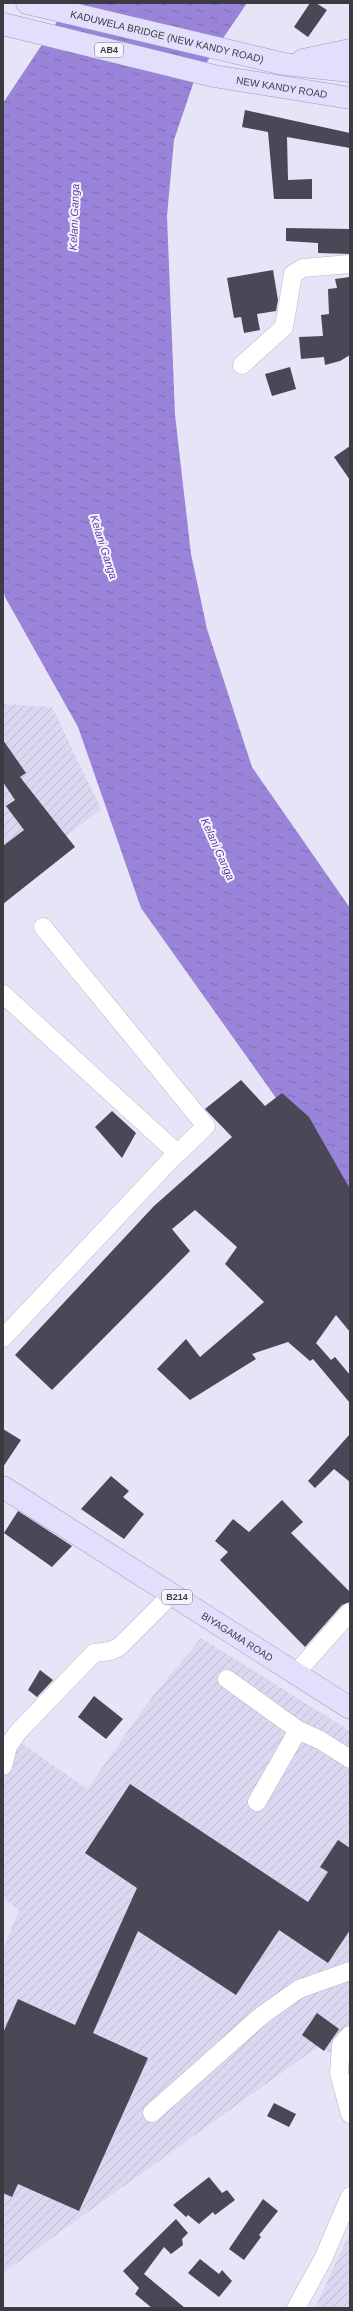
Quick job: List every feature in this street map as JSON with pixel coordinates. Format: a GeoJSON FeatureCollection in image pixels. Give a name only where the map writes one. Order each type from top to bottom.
{"type":"FeatureCollection","features":[{"type":"Feature","properties":{"kind":"main road","name":"KADUWELA BRIDGE (NEW KANDY ROAD)"},"geometry":{"type":"LineString","coordinates":[[27,3],[284,64]]}},
{"type":"Feature","properties":{"kind":"main road","name":"NEW KANDY ROAD"},"geometry":{"type":"LineString","coordinates":[[3,24],[214,76],[349,99]]}},
{"type":"Feature","properties":{"kind":"main road"},"geometry":{"type":"LineString","coordinates":[[284,64],[350,50]]}},
{"type":"Feature","properties":{"kind":"main road"},"geometry":{"type":"LineString","coordinates":[[284,64],[350,71]]}},
{"type":"Feature","properties":{"kind":"main road","name":"BIYAGAMA ROAD"},"geometry":{"type":"LineString","coordinates":[[3,1487],[350,1708]]}},
{"type":"Feature","properties":{"kind":"street"},"geometry":{"type":"LineString","coordinates":[[242,365],[284,327],[293,274],[303,268],[350,264]]}},
{"type":"Feature","properties":{"kind":"street"},"geometry":{"type":"LineString","coordinates":[[3,1338],[174,1156],[206,1126],[43,927]]}},
{"type":"Feature","properties":{"kind":"street"},"geometry":{"type":"LineString","coordinates":[[3,994],[177,1152],[174,1156]]}},
{"type":"Feature","properties":{"kind":"street"},"geometry":{"type":"LineString","coordinates":[[3,1766],[8,1746],[18,1732],[89,1658],[94,1653],[110,1651],[118,1647],[172,1594]]}},
{"type":"Feature","properties":{"kind":"street"},"geometry":{"type":"LineString","coordinates":[[296,1673],[350,1612]]}},
{"type":"Feature","properties":{"kind":"street"},"geometry":{"type":"LineString","coordinates":[[227,1680],[298,1730],[320,1740],[350,1759]]}},
{"type":"Feature","properties":{"kind":"street"},"geometry":{"type":"LineString","coordinates":[[257,1802],[298,1730]]}},
{"type":"Feature","properties":{"kind":"street"},"geometry":{"type":"LineString","coordinates":[[152,2113],[261,2016],[300,1989],[350,1971]]}},
{"type":"Feature","properties":{"kind":"street"},"geometry":{"type":"LineString","coordinates":[[350,2035],[341,2045],[339,2073],[350,2114]]}},
{"type":"Feature","properties":{"kind":"street"},"geometry":{"type":"LineString","coordinates":[[296,2308],[323,2259],[350,2196]]}},
{"type":"Feature","properties":{"kind":"shaded area"},"geometry":{"type":"Polygon","coordinates":[[[3,704],[52,707],[101,809],[3,886],[3,704]]]}},
{"type":"Feature","properties":{"kind":"shaded area"},"geometry":{"type":"Polygon","coordinates":[[[201,1638],[350,1731],[350,2066],[319,2046],[3,2273],[3,1949],[19,1911],[3,1897],[3,1772],[20,1742],[87,1789],[152,1697],[201,1638]]]}},
{"type":"Feature","properties":{"kind":"shaded area"},"geometry":{"type":"Polygon","coordinates":[[[350,2232],[350,2308],[315,2308],[350,2232]]]}},
{"type":"Feature","properties":{"kind":"water","name":"Kelani Ganga"},"geometry":{"type":"Polygon","coordinates":[[[67,3],[247,3],[194,81],[174,140],[167,216],[175,415],[191,554],[207,629],[252,767],[350,908],[350,1202],[141,908],[78,727],[5,597],[3,590],[3,103],[55,25],[67,3]]]}},
{"type":"Feature","properties":{"kind":"building"},"geometry":{"type":"Polygon","coordinates":[[[310,3],[316,3],[327,10],[308,37],[294,27],[310,3]]]}},
{"type":"Feature","properties":{"kind":"building"},"geometry":{"type":"Polygon","coordinates":[[[245,110],[350,133],[350,148],[287,137],[288,180],[312,179],[312,199],[274,199],[268,132],[242,127],[245,110]]]}},
{"type":"Feature","properties":{"kind":"building"},"geometry":{"type":"Polygon","coordinates":[[[286,228],[350,229],[350,254],[318,253],[318,243],[286,241],[286,228]]]}},
{"type":"Feature","properties":{"kind":"building"},"geometry":{"type":"Polygon","coordinates":[[[273,270],[278,300],[276,311],[257,314],[260,330],[244,333],[241,317],[234,318],[227,278],[273,270]]]}},
{"type":"Feature","properties":{"kind":"building"},"geometry":{"type":"Polygon","coordinates":[[[350,277],[350,355],[340,361],[325,365],[324,357],[301,359],[299,337],[323,336],[321,315],[329,314],[328,289],[337,288],[335,279],[350,277]]]}},
{"type":"Feature","properties":{"kind":"building"},"geometry":{"type":"Polygon","coordinates":[[[290,367],[296,389],[272,396],[265,374],[290,367]]]}},
{"type":"Feature","properties":{"kind":"building"},"geometry":{"type":"Polygon","coordinates":[[[350,446],[350,480],[334,457],[350,446]]]}},
{"type":"Feature","properties":{"kind":"building"},"geometry":{"type":"Polygon","coordinates":[[[3,740],[26,773],[20,777],[75,847],[3,904],[3,846],[24,830],[6,806],[15,800],[3,782],[3,740]]]}},
{"type":"Feature","properties":{"kind":"building"},"geometry":{"type":"Polygon","coordinates":[[[241,1080],[265,1106],[282,1093],[309,1117],[350,1189],[350,1332],[336,1315],[316,1343],[331,1360],[335,1357],[350,1375],[350,1403],[313,1359],[310,1361],[288,1342],[252,1354],[256,1359],[190,1400],[157,1369],[186,1339],[200,1357],[264,1302],[225,1264],[237,1247],[195,1210],[172,1229],[190,1251],[52,1390],[15,1355],[154,1206],[232,1137],[205,1109],[241,1080]]]}},
{"type":"Feature","properties":{"kind":"building"},"geometry":{"type":"Polygon","coordinates":[[[112,1111],[136,1133],[122,1158],[95,1127],[112,1111]]]}},
{"type":"Feature","properties":{"kind":"building"},"geometry":{"type":"Polygon","coordinates":[[[3,1429],[21,1440],[3,1467],[3,1429]]]}},
{"type":"Feature","properties":{"kind":"building"},"geometry":{"type":"Polygon","coordinates":[[[350,1434],[350,1482],[334,1469],[315,1488],[308,1481],[350,1434]]]}},
{"type":"Feature","properties":{"kind":"building"},"geometry":{"type":"Polygon","coordinates":[[[111,1476],[129,1491],[123,1497],[144,1514],[124,1539],[81,1509],[111,1476]]]}},
{"type":"Feature","properties":{"kind":"building"},"geometry":{"type":"Polygon","coordinates":[[[282,1500],[303,1522],[291,1533],[350,1592],[350,1602],[342,1605],[305,1647],[220,1560],[228,1552],[215,1541],[233,1519],[249,1532],[282,1500]]]}},
{"type":"Feature","properties":{"kind":"building"},"geometry":{"type":"Polygon","coordinates":[[[18,1511],[72,1546],[52,1567],[4,1533],[18,1511]]]}},
{"type":"Feature","properties":{"kind":"building"},"geometry":{"type":"Polygon","coordinates":[[[40,1670],[53,1680],[37,1697],[28,1690],[40,1670]]]}},
{"type":"Feature","properties":{"kind":"building"},"geometry":{"type":"Polygon","coordinates":[[[94,1696],[123,1719],[106,1739],[78,1717],[94,1696]]]}},
{"type":"Feature","properties":{"kind":"building"},"geometry":{"type":"Polygon","coordinates":[[[130,1784],[308,1902],[328,1872],[320,1867],[338,1840],[350,1848],[350,1930],[328,1963],[279,1930],[236,1995],[138,1931],[93,2033],[148,2058],[79,2211],[18,2184],[12,2197],[3,2193],[3,2033],[18,1999],[75,2025],[137,1888],[85,1853],[130,1784]]]}},
{"type":"Feature","properties":{"kind":"building"},"geometry":{"type":"Polygon","coordinates":[[[317,2013],[339,2029],[324,2051],[302,2035],[317,2013]]]}},
{"type":"Feature","properties":{"kind":"building"},"geometry":{"type":"Polygon","coordinates":[[[274,2103],[296,2114],[289,2127],[267,2116],[274,2103]]]}},
{"type":"Feature","properties":{"kind":"building"},"geometry":{"type":"Polygon","coordinates":[[[209,2177],[222,2193],[227,2190],[235,2200],[215,2215],[213,2212],[199,2224],[188,2215],[186,2217],[173,2205],[209,2177]]]}},
{"type":"Feature","properties":{"kind":"building"},"geometry":{"type":"Polygon","coordinates":[[[263,2199],[278,2211],[259,2235],[261,2237],[244,2260],[229,2249],[263,2199]]]}},
{"type":"Feature","properties":{"kind":"building"},"geometry":{"type":"Polygon","coordinates":[[[176,2219],[188,2233],[182,2239],[183,2245],[171,2254],[164,2247],[144,2274],[185,2308],[152,2308],[135,2294],[139,2288],[123,2271],[176,2219]]]}},
{"type":"Feature","properties":{"kind":"building"},"geometry":{"type":"Polygon","coordinates":[[[200,2259],[219,2274],[222,2270],[232,2281],[219,2297],[188,2273],[200,2259]]]}}]}
